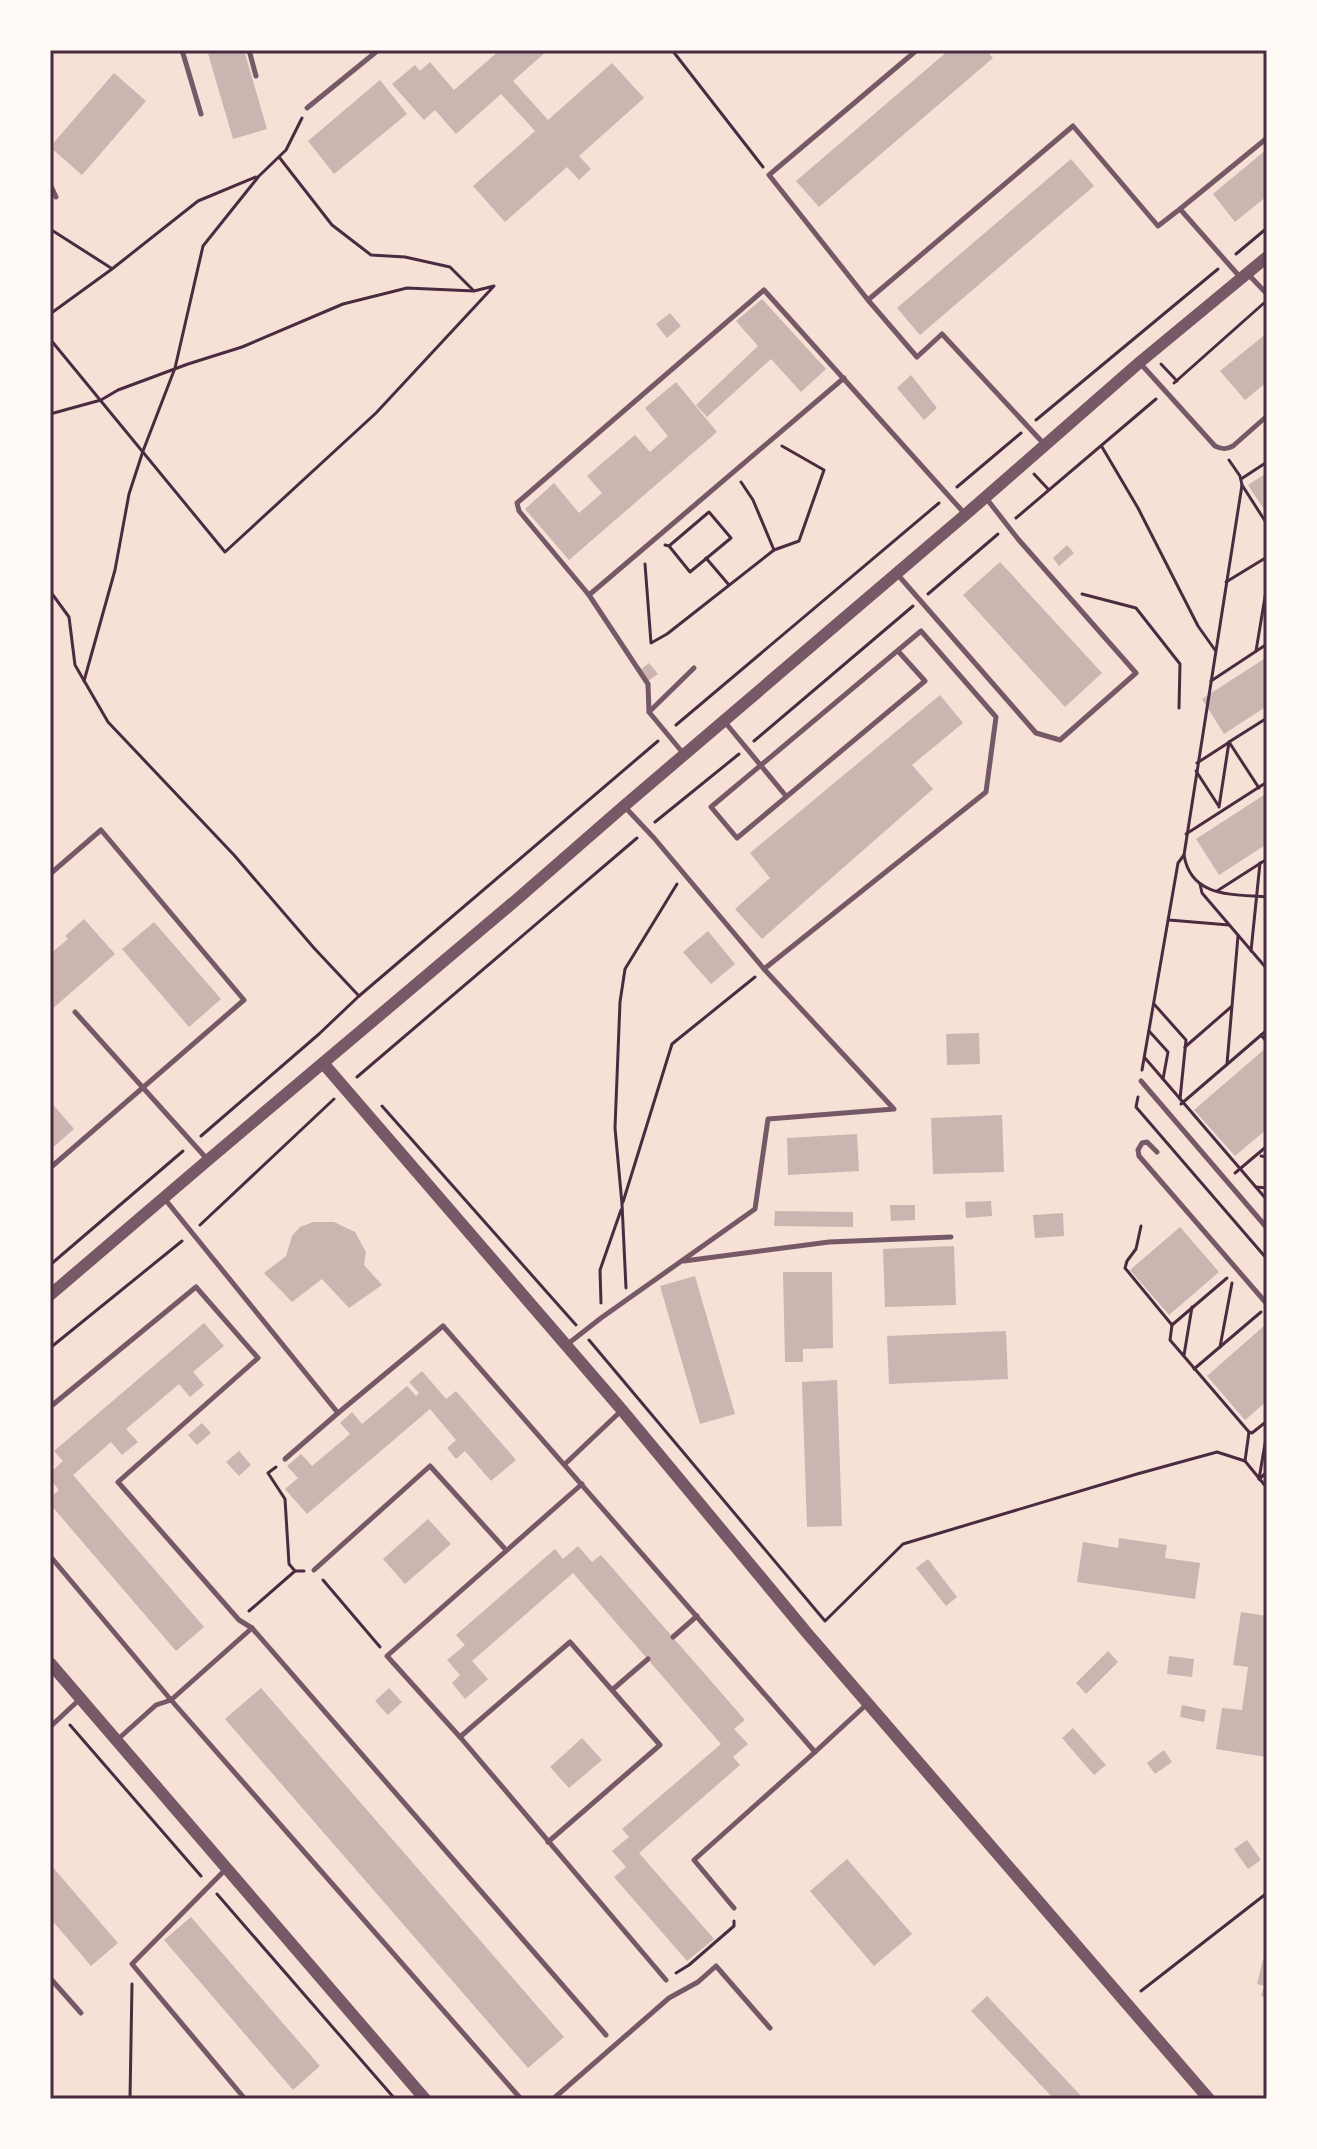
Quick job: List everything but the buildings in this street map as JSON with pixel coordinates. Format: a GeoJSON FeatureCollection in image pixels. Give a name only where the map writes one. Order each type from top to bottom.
{"type":"FeatureCollection","features":[{"type":"Feature","properties":{"kind":"street"},"geometry":{"type":"LineString","coordinates":[[50,1295],[515,901],[1140,362],[1267,257]]}},
{"type":"Feature","properties":{"kind":"street"},"geometry":{"type":"LineString","coordinates":[[323,1063],[1209,2099]]}},
{"type":"Feature","properties":{"kind":"street"},"geometry":{"type":"LineString","coordinates":[[50,1663],[425,2099]]}},
{"type":"Feature","properties":{"kind":"lane"},"geometry":{"type":"LineString","coordinates":[[182,50],[201,114]]}},
{"type":"Feature","properties":{"kind":"lane"},"geometry":{"type":"LineString","coordinates":[[249,50],[256,76]]}},
{"type":"Feature","properties":{"kind":"lane"},"geometry":{"type":"LineString","coordinates":[[917,50],[769,175],[917,357],[942,334],[1046,446]]}},
{"type":"Feature","properties":{"kind":"lane"},"geometry":{"type":"LineString","coordinates":[[307,108],[377,51]]}},
{"type":"Feature","properties":{"kind":"lane"},"geometry":{"type":"LineString","coordinates":[[868,300],[1073,126],[1158,226],[1267,138]]}},
{"type":"Feature","properties":{"kind":"lane"},"geometry":{"type":"LineString","coordinates":[[50,184],[56,197]]}},
{"type":"Feature","properties":{"kind":"lane"},"geometry":{"type":"LineString","coordinates":[[1180,209],[1227,262],[1267,294]]}},
{"type":"Feature","properties":{"kind":"lane"},"geometry":{"type":"LineString","coordinates":[[684,754],[649,712],[648,684],[589,595],[519,511],[517,503],[764,290],[965,515]]}},
{"type":"Feature","properties":{"kind":"lane"},"geometry":{"type":"LineString","coordinates":[[1140,362],[1219,448],[1233,446],[1267,416]]}},
{"type":"Feature","properties":{"kind":"lane"},"geometry":{"type":"LineString","coordinates":[[589,595],[844,378]]}},
{"type":"Feature","properties":{"kind":"lane"},"geometry":{"type":"LineString","coordinates":[[896,573],[1036,733],[1060,740],[1136,673],[986,497]]}},
{"type":"Feature","properties":{"kind":"lane"},"geometry":{"type":"LineString","coordinates":[[764,969],[986,792],[996,717],[921,631],[711,807],[737,838],[925,681],[898,651]]}},
{"type":"Feature","properties":{"kind":"lane"},"geometry":{"type":"LineString","coordinates":[[649,712],[694,668]]}},
{"type":"Feature","properties":{"kind":"lane"},"geometry":{"type":"LineString","coordinates":[[723,720],[786,796]]}},
{"type":"Feature","properties":{"kind":"lane"},"geometry":{"type":"LineString","coordinates":[[567,1345],[755,1209],[768,1119],[894,1109],[764,969],[647,829],[624,806]]}},
{"type":"Feature","properties":{"kind":"lane"},"geometry":{"type":"LineString","coordinates":[[50,874],[101,830],[244,1000],[50,1168]]}},
{"type":"Feature","properties":{"kind":"lane"},"geometry":{"type":"LineString","coordinates":[[75,1012],[208,1160]]}},
{"type":"Feature","properties":{"kind":"lane"},"geometry":{"type":"LineString","coordinates":[[1141,1081],[1267,1228]]}},
{"type":"Feature","properties":{"kind":"lane"},"geometry":{"type":"LineString","coordinates":[[1157,1152],[1147,1142],[1142,1143],[1138,1150],[1139,1156],[1267,1305]]}},
{"type":"Feature","properties":{"kind":"lane"},"geometry":{"type":"LineString","coordinates":[[163,1198],[338,1413]]}},
{"type":"Feature","properties":{"kind":"lane"},"geometry":{"type":"LineString","coordinates":[[683,1261],[829,1242],[951,1237]]}},
{"type":"Feature","properties":{"kind":"lane"},"geometry":{"type":"LineString","coordinates":[[50,1407],[196,1287],[258,1358],[118,1482],[239,1620],[252,1628],[606,2035]]}},
{"type":"Feature","properties":{"kind":"lane"},"geometry":{"type":"LineString","coordinates":[[285,1459],[443,1326],[815,1752]]}},
{"type":"Feature","properties":{"kind":"lane"},"geometry":{"type":"LineString","coordinates":[[565,1464],[622,1410]]}},
{"type":"Feature","properties":{"kind":"lane"},"geometry":{"type":"LineString","coordinates":[[314,1570],[430,1466],[506,1550]]}},
{"type":"Feature","properties":{"kind":"lane"},"geometry":{"type":"LineString","coordinates":[[582,1484],[387,1656],[460,1737],[666,1980]]}},
{"type":"Feature","properties":{"kind":"lane"},"geometry":{"type":"LineString","coordinates":[[50,1556],[171,1700],[521,2099]]}},
{"type":"Feature","properties":{"kind":"lane"},"geometry":{"type":"LineString","coordinates":[[673,1637],[697,1616]]}},
{"type":"Feature","properties":{"kind":"lane"},"geometry":{"type":"LineString","coordinates":[[116,1741],[156,1705],[171,1700],[252,1628]]}},
{"type":"Feature","properties":{"kind":"lane"},"geometry":{"type":"LineString","coordinates":[[460,1737],[570,1642],[660,1745],[548,1842]]}},
{"type":"Feature","properties":{"kind":"lane"},"geometry":{"type":"LineString","coordinates":[[612,1690],[648,1659]]}},
{"type":"Feature","properties":{"kind":"lane"},"geometry":{"type":"LineString","coordinates":[[50,1727],[81,1698]]}},
{"type":"Feature","properties":{"kind":"lane"},"geometry":{"type":"LineString","coordinates":[[734,1908],[694,1860],[868,1703]]}},
{"type":"Feature","properties":{"kind":"lane"},"geometry":{"type":"LineString","coordinates":[[226,1869],[132,1964],[245,2099]]}},
{"type":"Feature","properties":{"kind":"lane"},"geometry":{"type":"LineString","coordinates":[[553,2099],[669,1998],[698,1982],[716,1966],[770,2028]]}},
{"type":"Feature","properties":{"kind":"lane"},"geometry":{"type":"LineString","coordinates":[[50,1978],[81,2013]]}},
{"type":"Feature","properties":{"kind":"path"},"geometry":{"type":"LineString","coordinates":[[672,50],[769,175]]}},
{"type":"Feature","properties":{"kind":"path"},"geometry":{"type":"LineString","coordinates":[[84,681],[115,570],[129,494],[175,368],[203,246],[259,176],[286,150],[307,108]]}},
{"type":"Feature","properties":{"kind":"path"},"geometry":{"type":"LineString","coordinates":[[279,157],[332,225],[371,255],[405,257],[450,267],[474,291]]}},
{"type":"Feature","properties":{"kind":"path"},"geometry":{"type":"LineString","coordinates":[[50,314],[198,201],[259,176]]}},
{"type":"Feature","properties":{"kind":"path"},"geometry":{"type":"LineString","coordinates":[[319,1034],[359,996],[666,734],[1267,228]]}},
{"type":"Feature","properties":{"kind":"path"},"geometry":{"type":"LineString","coordinates":[[50,229],[112,269]]}},
{"type":"Feature","properties":{"kind":"path"},"geometry":{"type":"LineString","coordinates":[[50,339],[101,400],[143,451],[225,552],[376,413],[494,286],[474,291],[407,288],[343,304],[242,347],[118,390],[101,400],[50,414]]}},
{"type":"Feature","properties":{"kind":"path"},"geometry":{"type":"LineString","coordinates":[[50,1348],[191,1233],[346,1088],[1267,301]]}},
{"type":"Feature","properties":{"kind":"path"},"geometry":{"type":"LineString","coordinates":[[644,548],[651,643],[667,634],[774,550],[799,541],[824,470],[772,440]]}},
{"type":"Feature","properties":{"kind":"path"},"geometry":{"type":"LineString","coordinates":[[1101,446],[1138,508],[1198,626],[1215,650]]}},
{"type":"Feature","properties":{"kind":"path"},"geometry":{"type":"LineString","coordinates":[[1219,448],[1242,485],[1184,855],[1188,870],[1200,884],[1217,891],[1267,897]]}},
{"type":"Feature","properties":{"kind":"path"},"geometry":{"type":"LineString","coordinates":[[1241,479],[1267,462]]}},
{"type":"Feature","properties":{"kind":"path"},"geometry":{"type":"LineString","coordinates":[[734,472],[753,500],[774,550]]}},
{"type":"Feature","properties":{"kind":"path"},"geometry":{"type":"LineString","coordinates":[[1242,485],[1267,524]]}},
{"type":"Feature","properties":{"kind":"path"},"geometry":{"type":"LineString","coordinates":[[709,512],[731,538],[706,558],[690,572],[669,546],[709,512]]}},
{"type":"Feature","properties":{"kind":"path"},"geometry":{"type":"LineString","coordinates":[[1226,582],[1267,557]]}},
{"type":"Feature","properties":{"kind":"path"},"geometry":{"type":"LineString","coordinates":[[706,558],[729,585]]}},
{"type":"Feature","properties":{"kind":"path"},"geometry":{"type":"LineString","coordinates":[[1256,651],[1267,585]]}},
{"type":"Feature","properties":{"kind":"path"},"geometry":{"type":"LineString","coordinates":[[1063,590],[1136,608],[1180,664],[1179,708]]}},
{"type":"Feature","properties":{"kind":"path"},"geometry":{"type":"LineString","coordinates":[[50,591],[69,617],[75,665],[108,722],[234,855],[359,996]]}},
{"type":"Feature","properties":{"kind":"path"},"geometry":{"type":"LineString","coordinates":[[1211,681],[1267,644]]}},
{"type":"Feature","properties":{"kind":"path"},"geometry":{"type":"LineString","coordinates":[[1197,763],[1267,718]]}},
{"type":"Feature","properties":{"kind":"path"},"geometry":{"type":"LineString","coordinates":[[1229,742],[1259,788]]}},
{"type":"Feature","properties":{"kind":"path"},"geometry":{"type":"LineString","coordinates":[[1220,809],[1229,742]]}},
{"type":"Feature","properties":{"kind":"path"},"geometry":{"type":"LineString","coordinates":[[1196,771],[1220,809]]}},
{"type":"Feature","properties":{"kind":"path"},"geometry":{"type":"LineString","coordinates":[[1186,834],[1220,809],[1267,782]]}},
{"type":"Feature","properties":{"kind":"path"},"geometry":{"type":"LineString","coordinates":[[1184,855],[1178,863],[1136,1107],[1267,1259]]}},
{"type":"Feature","properties":{"kind":"path"},"geometry":{"type":"LineString","coordinates":[[1217,891],[1267,859]]}},
{"type":"Feature","properties":{"kind":"path"},"geometry":{"type":"LineString","coordinates":[[1251,951],[1260,863]]}},
{"type":"Feature","properties":{"kind":"path"},"geometry":{"type":"LineString","coordinates":[[626,1302],[615,1128],[620,1002],[625,969],[684,874]]}},
{"type":"Feature","properties":{"kind":"path"},"geometry":{"type":"LineString","coordinates":[[1200,884],[1202,893],[1267,969]]}},
{"type":"Feature","properties":{"kind":"path"},"geometry":{"type":"LineString","coordinates":[[1169,920],[1229,925]]}},
{"type":"Feature","properties":{"kind":"path"},"geometry":{"type":"LineString","coordinates":[[1227,1064],[1238,936]]}},
{"type":"Feature","properties":{"kind":"path"},"geometry":{"type":"LineString","coordinates":[[601,1318],[600,1270],[672,1044],[764,969]]}},
{"type":"Feature","properties":{"kind":"path"},"geometry":{"type":"LineString","coordinates":[[1154,1004],[1186,1040],[1181,1100]]}},
{"type":"Feature","properties":{"kind":"path"},"geometry":{"type":"LineString","coordinates":[[1185,1047],[1232,1006]]}},
{"type":"Feature","properties":{"kind":"path"},"geometry":{"type":"LineString","coordinates":[[1169,1114],[1181,1100],[1267,1030]]}},
{"type":"Feature","properties":{"kind":"path"},"geometry":{"type":"LineString","coordinates":[[1149,1031],[1168,1052],[1163,1079]]}},
{"type":"Feature","properties":{"kind":"path"},"geometry":{"type":"LineString","coordinates":[[1261,1035],[1267,1042]]}},
{"type":"Feature","properties":{"kind":"path"},"geometry":{"type":"LineString","coordinates":[[1145,1058],[1267,1200]]}},
{"type":"Feature","properties":{"kind":"path"},"geometry":{"type":"LineString","coordinates":[[378,1101],[583,1333],[825,1621],[903,1544],[1217,1452],[1245,1461],[1267,1488]]}},
{"type":"Feature","properties":{"kind":"path"},"geometry":{"type":"LineString","coordinates":[[1211,1194],[1267,1146]]}},
{"type":"Feature","properties":{"kind":"path"},"geometry":{"type":"LineString","coordinates":[[1261,1156],[1267,1157]]}},
{"type":"Feature","properties":{"kind":"path"},"geometry":{"type":"LineString","coordinates":[[1256,1187],[1267,1188]]}},
{"type":"Feature","properties":{"kind":"path"},"geometry":{"type":"LineString","coordinates":[[1141,1226],[1136,1249],[1125,1268],[1172,1325]]}},
{"type":"Feature","properties":{"kind":"path"},"geometry":{"type":"LineString","coordinates":[[1220,1347],[1234,1272],[1172,1325],[1170,1340],[1249,1432],[1245,1461]]}},
{"type":"Feature","properties":{"kind":"path"},"geometry":{"type":"LineString","coordinates":[[1194,1369],[1267,1305]]}},
{"type":"Feature","properties":{"kind":"path"},"geometry":{"type":"LineString","coordinates":[[1184,1357],[1192,1307]]}},
{"type":"Feature","properties":{"kind":"path"},"geometry":{"type":"LineString","coordinates":[[1249,1432],[1252,1433],[1267,1421]]}},
{"type":"Feature","properties":{"kind":"path"},"geometry":{"type":"LineString","coordinates":[[1259,1479],[1267,1432]]}},
{"type":"Feature","properties":{"kind":"path"},"geometry":{"type":"LineString","coordinates":[[1259,1479],[1267,1472]]}},
{"type":"Feature","properties":{"kind":"path"},"geometry":{"type":"LineString","coordinates":[[239,1620],[295,1571]]}},
{"type":"Feature","properties":{"kind":"path"},"geometry":{"type":"LineString","coordinates":[[62,1716],[395,2099]]}},
{"type":"Feature","properties":{"kind":"path"},"geometry":{"type":"LineString","coordinates":[[1141,1991],[1267,1893]]}},
{"type":"Feature","properties":{"kind":"path"},"geometry":{"type":"LineString","coordinates":[[666,1980],[689,1965],[734,1926],[734,1908]]}},
{"type":"Feature","properties":{"kind":"path"},"geometry":{"type":"LineString","coordinates":[[130,2099],[132,1964]]}}]}
